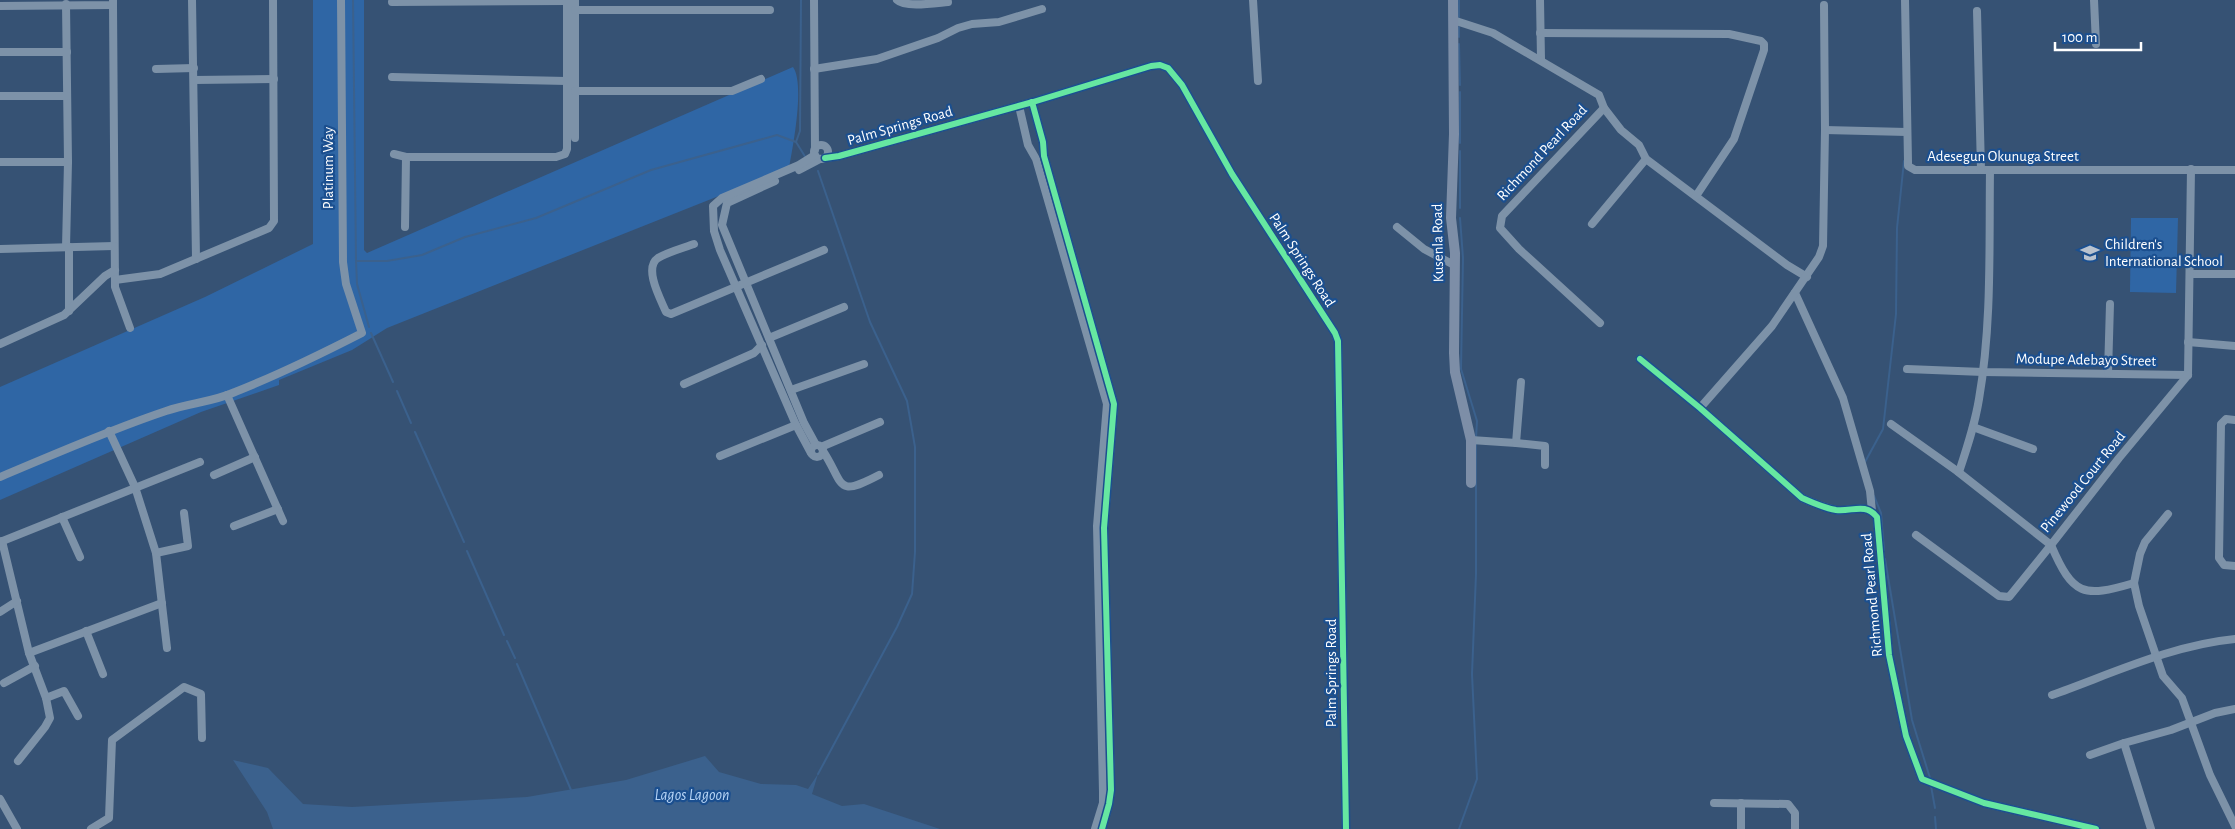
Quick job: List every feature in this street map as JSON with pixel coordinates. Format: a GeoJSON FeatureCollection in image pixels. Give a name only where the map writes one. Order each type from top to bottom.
{"type":"FeatureCollection","features":[{"type":"Feature","properties":{"kind":"main road","name":"Kusenla Road"},"geometry":{"type":"LineString","coordinates":[[1453,0],[1454,134],[1451,218],[1454,265],[1455,372],[1475,441],[1472,483]]}},
{"type":"Feature","properties":{"kind":"street"},"geometry":{"type":"LineString","coordinates":[[192,0],[196,259]]}},
{"type":"Feature","properties":{"kind":"street"},"geometry":{"type":"LineString","coordinates":[[115,280],[160,274],[269,228],[274,221],[273,0]]}},
{"type":"Feature","properties":{"kind":"street","name":"Platinum Way"},"geometry":{"type":"LineString","coordinates":[[227,395],[321,354],[362,333],[346,284],[343,262],[341,0]]}},
{"type":"Feature","properties":{"kind":"street"},"geometry":{"type":"LineString","coordinates":[[392,2],[567,0],[567,149],[562,156],[406,157],[394,154]]}},
{"type":"Feature","properties":{"kind":"street"},"geometry":{"type":"LineString","coordinates":[[576,0],[576,138]]}},
{"type":"Feature","properties":{"kind":"street"},"geometry":{"type":"LineString","coordinates":[[814,0],[815,138],[818,156]]}},
{"type":"Feature","properties":{"kind":"street"},"geometry":{"type":"LineString","coordinates":[[897,0],[903,4],[948,2]]}},
{"type":"Feature","properties":{"kind":"street"},"geometry":{"type":"LineString","coordinates":[[1253,0],[1258,82]]}},
{"type":"Feature","properties":{"kind":"street"},"geometry":{"type":"LineString","coordinates":[[1540,0],[1541,59]]}},
{"type":"Feature","properties":{"kind":"street","name":"Adesegun Okunuga Street"},"geometry":{"type":"LineString","coordinates":[[1905,0],[1908,166],[1915,170],[2235,170]]}},
{"type":"Feature","properties":{"kind":"street"},"geometry":{"type":"LineString","coordinates":[[2094,0],[2096,44]]}},
{"type":"Feature","properties":{"kind":"street"},"geometry":{"type":"LineString","coordinates":[[0,6],[113,2],[115,287],[130,328]]}},
{"type":"Feature","properties":{"kind":"street"},"geometry":{"type":"LineString","coordinates":[[66,4],[69,311]]}},
{"type":"Feature","properties":{"kind":"street"},"geometry":{"type":"LineString","coordinates":[[1700,408],[1772,326],[1820,257],[1823,246],[1825,130],[1824,5]]}},
{"type":"Feature","properties":{"kind":"street"},"geometry":{"type":"LineString","coordinates":[[814,69],[877,59],[938,38],[958,28],[972,24],[999,22],[1042,9]]}},
{"type":"Feature","properties":{"kind":"street"},"geometry":{"type":"LineString","coordinates":[[576,10],[770,10]]}},
{"type":"Feature","properties":{"kind":"street"},"geometry":{"type":"LineString","coordinates":[[1959,472],[1973,427],[1983,372],[1988,314],[1986,170],[1977,11]]}},
{"type":"Feature","properties":{"kind":"street","name":"Richmond Pearl Road"},"geometry":{"type":"LineString","coordinates":[[1453,20],[1493,32],[1599,95],[1604,108],[1502,216],[1500,228],[1519,249],[1600,323]]}},
{"type":"Feature","properties":{"kind":"street"},"geometry":{"type":"LineString","coordinates":[[1540,33],[1730,34],[1762,41],[1764,50],[1734,139],[1696,196]]}},
{"type":"Feature","properties":{"kind":"street"},"geometry":{"type":"LineString","coordinates":[[0,52],[67,52]]}},
{"type":"Feature","properties":{"kind":"street","name":"Palm Springs Road"},"geometry":{"type":"LineString","coordinates":[[818,156],[839,156],[1019,106],[1151,66],[1168,68],[1193,102],[1232,174],[1335,333],[1339,359],[1346,829]]}},
{"type":"Feature","properties":{"kind":"street"},"geometry":{"type":"LineString","coordinates":[[156,69],[194,68]]}},
{"type":"Feature","properties":{"kind":"street"},"geometry":{"type":"LineString","coordinates":[[392,77],[567,80]]}},
{"type":"Feature","properties":{"kind":"street"},"geometry":{"type":"LineString","coordinates":[[194,80],[274,79]]}},
{"type":"Feature","properties":{"kind":"street"},"geometry":{"type":"LineString","coordinates":[[576,91],[732,91],[761,80]]}},
{"type":"Feature","properties":{"kind":"street"},"geometry":{"type":"LineString","coordinates":[[0,96],[67,96]]}},
{"type":"Feature","properties":{"kind":"street"},"geometry":{"type":"LineString","coordinates":[[1032,102],[1040,131],[1044,156],[1114,404],[1104,528],[1111,790],[1110,804],[1102,829]]}},
{"type":"Feature","properties":{"kind":"street"},"geometry":{"type":"LineString","coordinates":[[1019,106],[1028,145],[1036,159],[1107,404],[1097,526],[1103,803],[1096,829]]}},
{"type":"Feature","properties":{"kind":"street"},"geometry":{"type":"LineString","coordinates":[[1604,108],[1621,130],[1639,145],[1646,159],[1787,265],[1807,277]]}},
{"type":"Feature","properties":{"kind":"street"},"geometry":{"type":"LineString","coordinates":[[1825,130],[1907,132]]}},
{"type":"Feature","properties":{"kind":"street"},"geometry":{"type":"LineString","coordinates":[[1026,135],[1040,131]]}},
{"type":"Feature","properties":{"kind":"street","name":"Palm Springs Road"},"geometry":{"type":"LineString","coordinates":[[815,138],[825,148],[839,156]]}},
{"type":"Feature","properties":{"kind":"street"},"geometry":{"type":"LineString","coordinates":[[818,156],[818,146],[825,148],[828,155],[818,156],[722,198],[713,206],[714,231],[720,250],[796,425],[818,451],[829,460],[840,483],[846,487],[855,488],[879,475]]}},
{"type":"Feature","properties":{"kind":"street"},"geometry":{"type":"LineString","coordinates":[[818,156],[726,203],[722,225],[804,423],[818,451]]}},
{"type":"Feature","properties":{"kind":"street"},"geometry":{"type":"LineString","coordinates":[[405,227],[406,157]]}},
{"type":"Feature","properties":{"kind":"street"},"geometry":{"type":"LineString","coordinates":[[1592,224],[1646,159]]}},
{"type":"Feature","properties":{"kind":"street"},"geometry":{"type":"LineString","coordinates":[[0,162],[68,162]]}},
{"type":"Feature","properties":{"kind":"street"},"geometry":{"type":"LineString","coordinates":[[2188,375],[2191,169]]}},
{"type":"Feature","properties":{"kind":"street"},"geometry":{"type":"LineString","coordinates":[[1397,227],[1424,249],[1454,265]]}},
{"type":"Feature","properties":{"kind":"street"},"geometry":{"type":"LineString","coordinates":[[694,244],[657,258],[653,264],[652,278],[666,312],[671,314],[824,250]]}},
{"type":"Feature","properties":{"kind":"street"},"geometry":{"type":"LineString","coordinates":[[0,248],[114,246]]}},
{"type":"Feature","properties":{"kind":"street"},"geometry":{"type":"LineString","coordinates":[[0,344],[55,320],[69,311],[96,283],[115,270]]}},
{"type":"Feature","properties":{"kind":"street"},"geometry":{"type":"LineString","coordinates":[[2190,274],[2235,274]]}},
{"type":"Feature","properties":{"kind":"street"},"geometry":{"type":"LineString","coordinates":[[1795,293],[1843,398],[1856,436],[1870,491],[1872,511]]}},
{"type":"Feature","properties":{"kind":"street"},"geometry":{"type":"LineString","coordinates":[[2108,373],[2110,304]]}},
{"type":"Feature","properties":{"kind":"street"},"geometry":{"type":"LineString","coordinates":[[769,338],[844,307]]}},
{"type":"Feature","properties":{"kind":"street"},"geometry":{"type":"LineString","coordinates":[[2188,342],[2235,346]]}},
{"type":"Feature","properties":{"kind":"street"},"geometry":{"type":"LineString","coordinates":[[684,384],[754,353],[762,345]]}},
{"type":"Feature","properties":{"kind":"street","name":"Richmond Pearl Road"},"geometry":{"type":"LineString","coordinates":[[1640,359],[1700,408],[1802,498],[1818,506],[1837,510],[1865,508],[1872,511],[1877,517],[1889,655],[1904,726],[1922,779],[1984,803],[2096,829]]}},
{"type":"Feature","properties":{"kind":"street"},"geometry":{"type":"LineString","coordinates":[[791,390],[864,364]]}},
{"type":"Feature","properties":{"kind":"street","name":"Modupe Adebayo Street"},"geometry":{"type":"LineString","coordinates":[[1907,369],[2188,375]]}},
{"type":"Feature","properties":{"kind":"street","name":"Pinewood Court Road"},"geometry":{"type":"LineString","coordinates":[[1891,424],[1959,472],[2051,545],[2118,458],[2188,375]]}},
{"type":"Feature","properties":{"kind":"street"},"geometry":{"type":"LineString","coordinates":[[1516,443],[1521,382]]}},
{"type":"Feature","properties":{"kind":"street"},"geometry":{"type":"LineString","coordinates":[[0,477],[167,410],[227,395],[283,522]]}},
{"type":"Feature","properties":{"kind":"street"},"geometry":{"type":"LineString","coordinates":[[2235,420],[2226,419],[2221,424],[2219,548],[2221,564],[2235,566]]}},
{"type":"Feature","properties":{"kind":"street"},"geometry":{"type":"LineString","coordinates":[[818,451],[880,422]]}},
{"type":"Feature","properties":{"kind":"street"},"geometry":{"type":"LineString","coordinates":[[720,456],[796,425]]}},
{"type":"Feature","properties":{"kind":"street"},"geometry":{"type":"LineString","coordinates":[[1973,427],[2033,449]]}},
{"type":"Feature","properties":{"kind":"street"},"geometry":{"type":"LineString","coordinates":[[109,432],[134,487],[156,553],[167,648]]}},
{"type":"Feature","properties":{"kind":"street"},"geometry":{"type":"LineString","coordinates":[[1475,441],[1545,446],[1545,465]]}},
{"type":"Feature","properties":{"kind":"street"},"geometry":{"type":"LineString","coordinates":[[214,475],[255,457]]}},
{"type":"Feature","properties":{"kind":"street"},"geometry":{"type":"LineString","coordinates":[[18,762],[50,718],[46,698],[29,653],[1,542],[200,462]]}},
{"type":"Feature","properties":{"kind":"street"},"geometry":{"type":"LineString","coordinates":[[234,526],[278,509]]}},
{"type":"Feature","properties":{"kind":"street"},"geometry":{"type":"LineString","coordinates":[[156,553],[188,546],[184,513]]}},
{"type":"Feature","properties":{"kind":"street"},"geometry":{"type":"LineString","coordinates":[[2168,514],[2145,542],[2140,554],[2134,583],[2139,606],[2162,676],[2178,693],[2191,722],[2210,775],[2235,826]]}},
{"type":"Feature","properties":{"kind":"street"},"geometry":{"type":"LineString","coordinates":[[62,517],[80,557]]}},
{"type":"Feature","properties":{"kind":"street"},"geometry":{"type":"LineString","coordinates":[[1916,535],[1999,596],[2009,597],[2051,545],[2063,573],[2072,582],[2089,592],[2104,592],[2134,583]]}},
{"type":"Feature","properties":{"kind":"street"},"geometry":{"type":"LineString","coordinates":[[0,612],[17,601]]}},
{"type":"Feature","properties":{"kind":"street"},"geometry":{"type":"LineString","coordinates":[[29,653],[162,603]]}},
{"type":"Feature","properties":{"kind":"street"},"geometry":{"type":"LineString","coordinates":[[86,631],[103,674]]}},
{"type":"Feature","properties":{"kind":"street"},"geometry":{"type":"LineString","coordinates":[[2052,695],[2156,658],[2210,642],[2235,639]]}},
{"type":"Feature","properties":{"kind":"street"},"geometry":{"type":"LineString","coordinates":[[4,683],[35,666]]}},
{"type":"Feature","properties":{"kind":"street"},"geometry":{"type":"LineString","coordinates":[[91,829],[109,818],[112,740],[184,687],[201,694],[202,738]]}},
{"type":"Feature","properties":{"kind":"street"},"geometry":{"type":"LineString","coordinates":[[46,698],[64,691],[78,716]]}},
{"type":"Feature","properties":{"kind":"street"},"geometry":{"type":"LineString","coordinates":[[2090,755],[2171,730],[2214,713],[2235,709]]}},
{"type":"Feature","properties":{"kind":"street"},"geometry":{"type":"LineString","coordinates":[[2124,744],[2151,829]]}},
{"type":"Feature","properties":{"kind":"street"},"geometry":{"type":"LineString","coordinates":[[0,799],[17,829]]}},
{"type":"Feature","properties":{"kind":"street"},"geometry":{"type":"LineString","coordinates":[[1714,803],[1788,804],[1795,813],[1795,829]]}},
{"type":"Feature","properties":{"kind":"street"},"geometry":{"type":"LineString","coordinates":[[1740,803],[1741,829]]}},
{"type":"Feature","properties":{"kind":"shaded area"},"geometry":{"type":"Polygon","coordinates":[[[313,0],[364,0],[364,250],[367,253],[793,67],[798,87],[798,101],[789,168],[387,328],[352,350],[279,380],[279,385],[201,412],[0,500],[0,387],[205,297],[313,244],[313,0]]]}},
{"type":"Feature","properties":{"kind":"shaded area"},"geometry":{"type":"Polygon","coordinates":[[[2131,218],[2178,218],[2176,293],[2130,292],[2131,218]]]}},
{"type":"Feature","properties":{"kind":"water","name":"Lagos Lagoon"},"geometry":{"type":"Polygon","coordinates":[[[705,756],[719,772],[761,784],[796,785],[808,789],[818,774],[812,794],[842,806],[864,804],[940,829],[273,829],[267,812],[233,760],[268,768],[303,804],[352,807],[527,797],[626,780],[705,756]]]}},
{"type":"Feature","properties":{"kind":"waterway"},"geometry":{"type":"LineString","coordinates":[[353,0],[356,261],[387,261],[422,255],[465,237],[536,218],[651,170],[777,135],[796,142]]}},
{"type":"Feature","properties":{"kind":"waterway"},"geometry":{"type":"LineString","coordinates":[[801,0],[800,131],[796,142],[806,158]]}},
{"type":"Feature","properties":{"kind":"waterway"},"geometry":{"type":"LineString","coordinates":[[1459,0],[1459,17]]}},
{"type":"Feature","properties":{"kind":"waterway"},"geometry":{"type":"LineString","coordinates":[[1459,27],[1459,37]]}},
{"type":"Feature","properties":{"kind":"waterway"},"geometry":{"type":"LineString","coordinates":[[1459,44],[1460,85]]}},
{"type":"Feature","properties":{"kind":"waterway"},"geometry":{"type":"LineString","coordinates":[[1460,92],[1460,143]]}},
{"type":"Feature","properties":{"kind":"waterway"},"geometry":{"type":"LineString","coordinates":[[1460,151],[1460,208]]}},
{"type":"Feature","properties":{"kind":"waterway"},"geometry":{"type":"LineString","coordinates":[[1865,462],[1883,429],[1896,314],[1897,228],[1904,161]]}},
{"type":"Feature","properties":{"kind":"waterway"},"geometry":{"type":"LineString","coordinates":[[818,171],[870,322],[907,401],[915,447],[915,552],[912,594],[897,627],[818,774]]}},
{"type":"Feature","properties":{"kind":"waterway"},"geometry":{"type":"LineString","coordinates":[[1460,218],[1463,258],[1461,369],[1477,421],[1476,438]]}},
{"type":"Feature","properties":{"kind":"waterway"},"geometry":{"type":"LineString","coordinates":[[356,261],[357,284],[369,327]]}},
{"type":"Feature","properties":{"kind":"waterway"},"geometry":{"type":"LineString","coordinates":[[371,333],[393,382]]}},
{"type":"Feature","properties":{"kind":"waterway"},"geometry":{"type":"LineString","coordinates":[[397,391],[411,423]]}},
{"type":"Feature","properties":{"kind":"waterway"},"geometry":{"type":"LineString","coordinates":[[415,432],[464,542]]}},
{"type":"Feature","properties":{"kind":"waterway"},"geometry":{"type":"LineString","coordinates":[[1459,829],[1477,779],[1472,674],[1476,574],[1476,443]]}},
{"type":"Feature","properties":{"kind":"waterway"},"geometry":{"type":"LineString","coordinates":[[1874,496],[1881,513],[1884,550]]}},
{"type":"Feature","properties":{"kind":"waterway"},"geometry":{"type":"LineString","coordinates":[[467,551],[504,635]]}},
{"type":"Feature","properties":{"kind":"waterway"},"geometry":{"type":"LineString","coordinates":[[1885,559],[1912,720],[1930,778]]}},
{"type":"Feature","properties":{"kind":"waterway"},"geometry":{"type":"LineString","coordinates":[[507,641],[515,658]]}},
{"type":"Feature","properties":{"kind":"waterway"},"geometry":{"type":"LineString","coordinates":[[517,664],[571,790]]}},
{"type":"Feature","properties":{"kind":"waterway"},"geometry":{"type":"LineString","coordinates":[[1931,786],[1935,808]]}},
{"type":"Feature","properties":{"kind":"waterway"},"geometry":{"type":"LineString","coordinates":[[1935,817],[1936,829]]}},
{"type":"Feature","properties":{"kind":"cycle path"},"geometry":{"type":"LineString","coordinates":[[825,158],[839,156],[1033,102],[1151,66],[1160,65],[1168,68],[1182,85],[1232,174],[1335,333],[1338,341],[1346,829]]}},
{"type":"Feature","properties":{"kind":"cycle path"},"geometry":{"type":"LineString","coordinates":[[1032,102],[1043,142],[1044,156],[1114,404],[1104,528],[1111,790],[1102,829]]}},
{"type":"Feature","properties":{"kind":"cycle path"},"geometry":{"type":"LineString","coordinates":[[1640,359],[1700,408],[1802,498],[1836,510],[1868,510],[1877,517],[1889,655],[1906,736],[1922,779],[1984,803],[2096,829]]}},
{"type":"Feature","properties":{"kind":"place","name":"Children's International School"},"geometry":{"type":"Point","coordinates":[2090,253]}}]}
